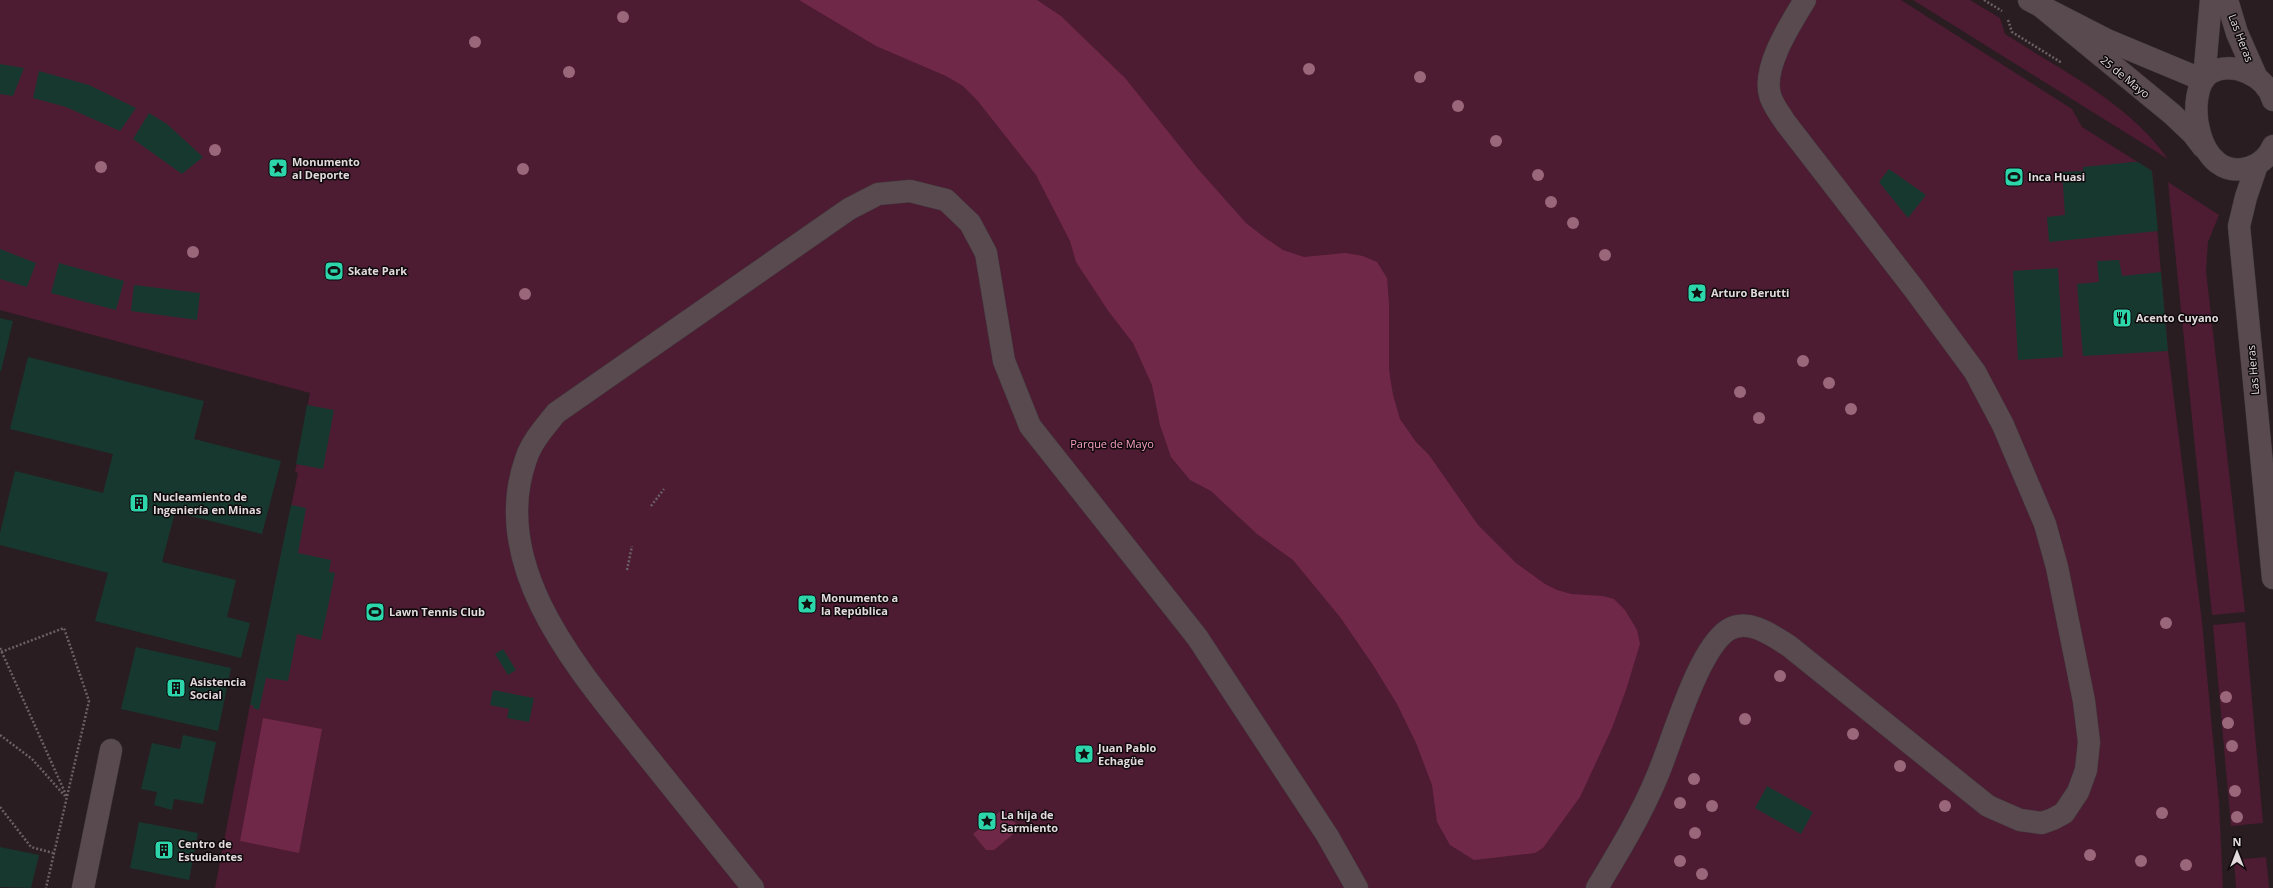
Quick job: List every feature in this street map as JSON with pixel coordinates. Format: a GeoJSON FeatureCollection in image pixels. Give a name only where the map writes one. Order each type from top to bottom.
{"type":"FeatureCollection","features":[{"type":"Feature","properties":{"kind":"street"},"geometry":{"type":"LineString","coordinates":[[1597,888],[1624,842],[1656,780],[1698,672],[1713,645],[1729,630],[1746,626],[1766,631],[1789,646],[1988,806],[2020,820],[2042,823],[2064,813],[2078,792],[2086,770],[2089,742],[2084,701],[2057,567],[2045,524],[2003,425],[1974,372],[1914,289],[1785,122],[1770,95],[1769,80],[1775,57],[1788,28],[1805,0]]}},
{"type":"Feature","properties":{"kind":"street","name":"Las Heras"},"geometry":{"type":"LineString","coordinates":[[2205,149],[2200,134],[2198,102],[2199,90],[2204,80],[2211,0]]}},
{"type":"Feature","properties":{"kind":"street","name":"Las Heras"},"geometry":{"type":"LineString","coordinates":[[2227,0],[2238,33],[2266,85]]}},
{"type":"Feature","properties":{"kind":"street","name":"25 de Mayo"},"geometry":{"type":"LineString","coordinates":[[2036,4],[2107,40],[2204,80]]}},
{"type":"Feature","properties":{"kind":"street","name":"25 de Mayo"},"geometry":{"type":"LineString","coordinates":[[2036,4],[2172,114],[2192,134],[2210,157],[2228,168],[2238,170],[2267,157]]}},
{"type":"Feature","properties":{"kind":"street"},"geometry":{"type":"LineString","coordinates":[[2204,80],[2211,73],[2220,70],[2244,71],[2266,85]]}},
{"type":"Feature","properties":{"kind":"street","name":"Las Heras"},"geometry":{"type":"LineString","coordinates":[[2267,157],[2243,205],[2239,226],[2273,578]]}},
{"type":"Feature","properties":{"kind":"street"},"geometry":{"type":"LineString","coordinates":[[753,888],[574,663],[553,627],[524,565],[517,527],[517,495],[526,458],[539,435],[556,413],[849,209],[878,194],[910,190],[946,200],[970,223],[986,254],[1004,361],[1030,426],[1197,637],[1326,836],[1357,888]]}},
{"type":"Feature","properties":{"kind":"street"},"geometry":{"type":"LineString","coordinates":[[83,888],[111,750]]}},
{"type":"Feature","properties":{"kind":"path"},"geometry":{"type":"LineString","coordinates":[[651,506],[664,489]]}},
{"type":"Feature","properties":{"kind":"path"},"geometry":{"type":"LineString","coordinates":[[627,570],[632,546]]}},
{"type":"Feature","properties":{"kind":"path"},"geometry":{"type":"LineString","coordinates":[[46,888],[53,853],[67,797],[89,701],[64,628],[1,650],[67,797]]}},
{"type":"Feature","properties":{"kind":"path"},"geometry":{"type":"LineString","coordinates":[[0,735],[32,759],[67,797]]}},
{"type":"Feature","properties":{"kind":"path"},"geometry":{"type":"LineString","coordinates":[[0,807],[31,846],[53,853]]}},
{"type":"Feature","properties":{"kind":"green space","name":"Parque de Mayo"},"geometry":{"type":"Polygon","coordinates":[[[0,0],[1901,0],[2072,109],[2082,127],[2152,171],[2168,351],[2202,622],[2219,803],[2223,888],[215,888],[250,705],[298,473],[295,472],[310,393],[0,310],[0,0]]]}},
{"type":"Feature","properties":{"kind":"green space"},"geometry":{"type":"Polygon","coordinates":[[[1913,0],[1970,0],[2000,18],[2005,34],[2093,89],[2114,104],[2152,139],[2168,159],[1913,0]]]}},
{"type":"Feature","properties":{"kind":"green space"},"geometry":{"type":"Polygon","coordinates":[[[2168,182],[2219,215],[2208,242],[2206,271],[2245,612],[2212,615],[2168,182]]]}},
{"type":"Feature","properties":{"kind":"green space"},"geometry":{"type":"Polygon","coordinates":[[[2245,622],[2263,823],[2231,826],[2213,625],[2245,622]]]}},
{"type":"Feature","properties":{"kind":"green space"},"geometry":{"type":"Polygon","coordinates":[[[2266,857],[2269,888],[2236,888],[2234,860],[2266,857]]]}},
{"type":"Feature","properties":{"kind":"shaded area"},"geometry":{"type":"Polygon","coordinates":[[[799,0],[1037,0],[1061,16],[1125,78],[1198,169],[1246,223],[1264,237],[1283,250],[1304,257],[1345,253],[1363,256],[1377,262],[1387,278],[1389,303],[1389,370],[1393,395],[1400,419],[1416,442],[1429,455],[1478,525],[1516,563],[1545,584],[1557,590],[1571,594],[1603,596],[1614,599],[1625,610],[1637,630],[1640,644],[1626,690],[1612,728],[1580,797],[1543,848],[1535,853],[1474,860],[1450,845],[1437,822],[1432,785],[1416,743],[1397,704],[1373,665],[1340,617],[1293,560],[1257,534],[1211,491],[1190,480],[1171,457],[1160,425],[1152,385],[1133,343],[1109,312],[1076,262],[1070,241],[1036,175],[977,100],[963,86],[946,76],[876,46],[799,0]]]}},
{"type":"Feature","properties":{"kind":"shaded area"},"geometry":{"type":"Polygon","coordinates":[[[263,718],[322,729],[299,853],[240,841],[263,718]]]}},
{"type":"Feature","properties":{"kind":"shaded area"},"geometry":{"type":"Polygon","coordinates":[[[1003,809],[1017,825],[1017,831],[994,850],[986,850],[973,834],[1003,809]]]}},
{"type":"Feature","properties":{"kind":"building"},"geometry":{"type":"Polygon","coordinates":[[[0,64],[24,68],[13,96],[0,94],[0,64]]]}},
{"type":"Feature","properties":{"kind":"building"},"geometry":{"type":"Polygon","coordinates":[[[39,71],[89,85],[136,108],[120,131],[66,107],[33,98],[39,71]]]}},
{"type":"Feature","properties":{"kind":"building"},"geometry":{"type":"Polygon","coordinates":[[[149,113],[167,124],[203,157],[182,174],[133,139],[149,113]]]}},
{"type":"Feature","properties":{"kind":"building"},"geometry":{"type":"Polygon","coordinates":[[[2138,162],[2152,171],[2158,231],[2049,242],[2047,217],[2065,215],[2062,172],[2083,171],[2083,167],[2138,162]]]}},
{"type":"Feature","properties":{"kind":"building"},"geometry":{"type":"Polygon","coordinates":[[[1889,169],[1926,195],[1908,218],[1879,182],[1889,169]]]}},
{"type":"Feature","properties":{"kind":"building"},"geometry":{"type":"Polygon","coordinates":[[[0,249],[36,263],[27,287],[0,279],[0,249]]]}},
{"type":"Feature","properties":{"kind":"building"},"geometry":{"type":"Polygon","coordinates":[[[2119,260],[2122,276],[2161,272],[2168,351],[2083,356],[2077,284],[2099,282],[2097,261],[2119,260]]]}},
{"type":"Feature","properties":{"kind":"building"},"geometry":{"type":"Polygon","coordinates":[[[59,263],[124,281],[116,310],[51,293],[59,263]]]}},
{"type":"Feature","properties":{"kind":"building"},"geometry":{"type":"Polygon","coordinates":[[[2058,268],[2063,357],[2018,360],[2013,271],[2058,268]]]}},
{"type":"Feature","properties":{"kind":"building"},"geometry":{"type":"Polygon","coordinates":[[[134,285],[200,293],[197,320],[131,311],[134,285]]]}},
{"type":"Feature","properties":{"kind":"building"},"geometry":{"type":"Polygon","coordinates":[[[0,318],[13,321],[1,371],[0,371],[0,318]]]}},
{"type":"Feature","properties":{"kind":"building","name":"Nucleamiento de Ingeniería en Minas"},"geometry":{"type":"Polygon","coordinates":[[[28,357],[204,401],[194,439],[281,461],[262,534],[175,512],[162,562],[236,580],[227,617],[250,623],[241,658],[95,621],[108,573],[0,545],[0,533],[15,471],[103,493],[113,454],[10,429],[28,357]]]}},
{"type":"Feature","properties":{"kind":"building"},"geometry":{"type":"Polygon","coordinates":[[[307,405],[334,410],[323,469],[296,464],[307,405]]]}},
{"type":"Feature","properties":{"kind":"building"},"geometry":{"type":"Polygon","coordinates":[[[291,505],[306,508],[298,553],[331,560],[329,572],[335,573],[321,640],[297,634],[288,681],[266,678],[259,710],[253,708],[253,705],[250,705],[291,505]]]}},
{"type":"Feature","properties":{"kind":"building","name":"Asistencia Social"},"geometry":{"type":"Polygon","coordinates":[[[136,647],[231,668],[218,731],[121,709],[136,647]]]}},
{"type":"Feature","properties":{"kind":"building"},"geometry":{"type":"Polygon","coordinates":[[[503,649],[516,670],[508,675],[495,654],[503,649]]]}},
{"type":"Feature","properties":{"kind":"building"},"geometry":{"type":"Polygon","coordinates":[[[493,690],[534,698],[529,722],[507,718],[509,709],[490,705],[493,690]]]}},
{"type":"Feature","properties":{"kind":"building"},"geometry":{"type":"Polygon","coordinates":[[[183,735],[216,742],[203,804],[174,799],[172,810],[154,805],[157,792],[141,789],[152,743],[180,749],[183,735]]]}},
{"type":"Feature","properties":{"kind":"building"},"geometry":{"type":"Polygon","coordinates":[[[1767,786],[1813,812],[1801,834],[1755,808],[1767,786]]]}},
{"type":"Feature","properties":{"kind":"building","name":"Centro de Estudiantes"},"geometry":{"type":"Polygon","coordinates":[[[139,822],[198,833],[189,880],[130,868],[139,822]]]}},
{"type":"Feature","properties":{"kind":"building"},"geometry":{"type":"Polygon","coordinates":[[[0,847],[39,855],[31,888],[0,887],[0,847]]]}},
{"type":"Feature","properties":{"kind":"place","name":"Monumento al Deporte"},"geometry":{"type":"Point","coordinates":[278,168]}},
{"type":"Feature","properties":{"kind":"place","name":"Inca Huasi"},"geometry":{"type":"Point","coordinates":[2014,177]}},
{"type":"Feature","properties":{"kind":"place","name":"Skate Park"},"geometry":{"type":"Point","coordinates":[334,271]}},
{"type":"Feature","properties":{"kind":"place","name":"Arturo Berutti"},"geometry":{"type":"Point","coordinates":[1697,293]}},
{"type":"Feature","properties":{"kind":"place","name":"Acento Cuyano"},"geometry":{"type":"Point","coordinates":[2122,318]}},
{"type":"Feature","properties":{"kind":"place","name":"Nucleamiento de Ingeniería en Minas"},"geometry":{"type":"Point","coordinates":[139,503]}},
{"type":"Feature","properties":{"kind":"place","name":"Monumento a la República"},"geometry":{"type":"Point","coordinates":[807,604]}},
{"type":"Feature","properties":{"kind":"place","name":"Lawn Tennis Club"},"geometry":{"type":"Point","coordinates":[375,612]}},
{"type":"Feature","properties":{"kind":"place","name":"Asistencia Social"},"geometry":{"type":"Point","coordinates":[176,688]}},
{"type":"Feature","properties":{"kind":"place","name":"Juan Pablo Echagüe"},"geometry":{"type":"Point","coordinates":[1084,754]}},
{"type":"Feature","properties":{"kind":"place","name":"La hija de Sarmiento"},"geometry":{"type":"Point","coordinates":[987,821]}},
{"type":"Feature","properties":{"kind":"place","name":"Centro de Estudiantes"},"geometry":{"type":"Point","coordinates":[164,850]}}]}
